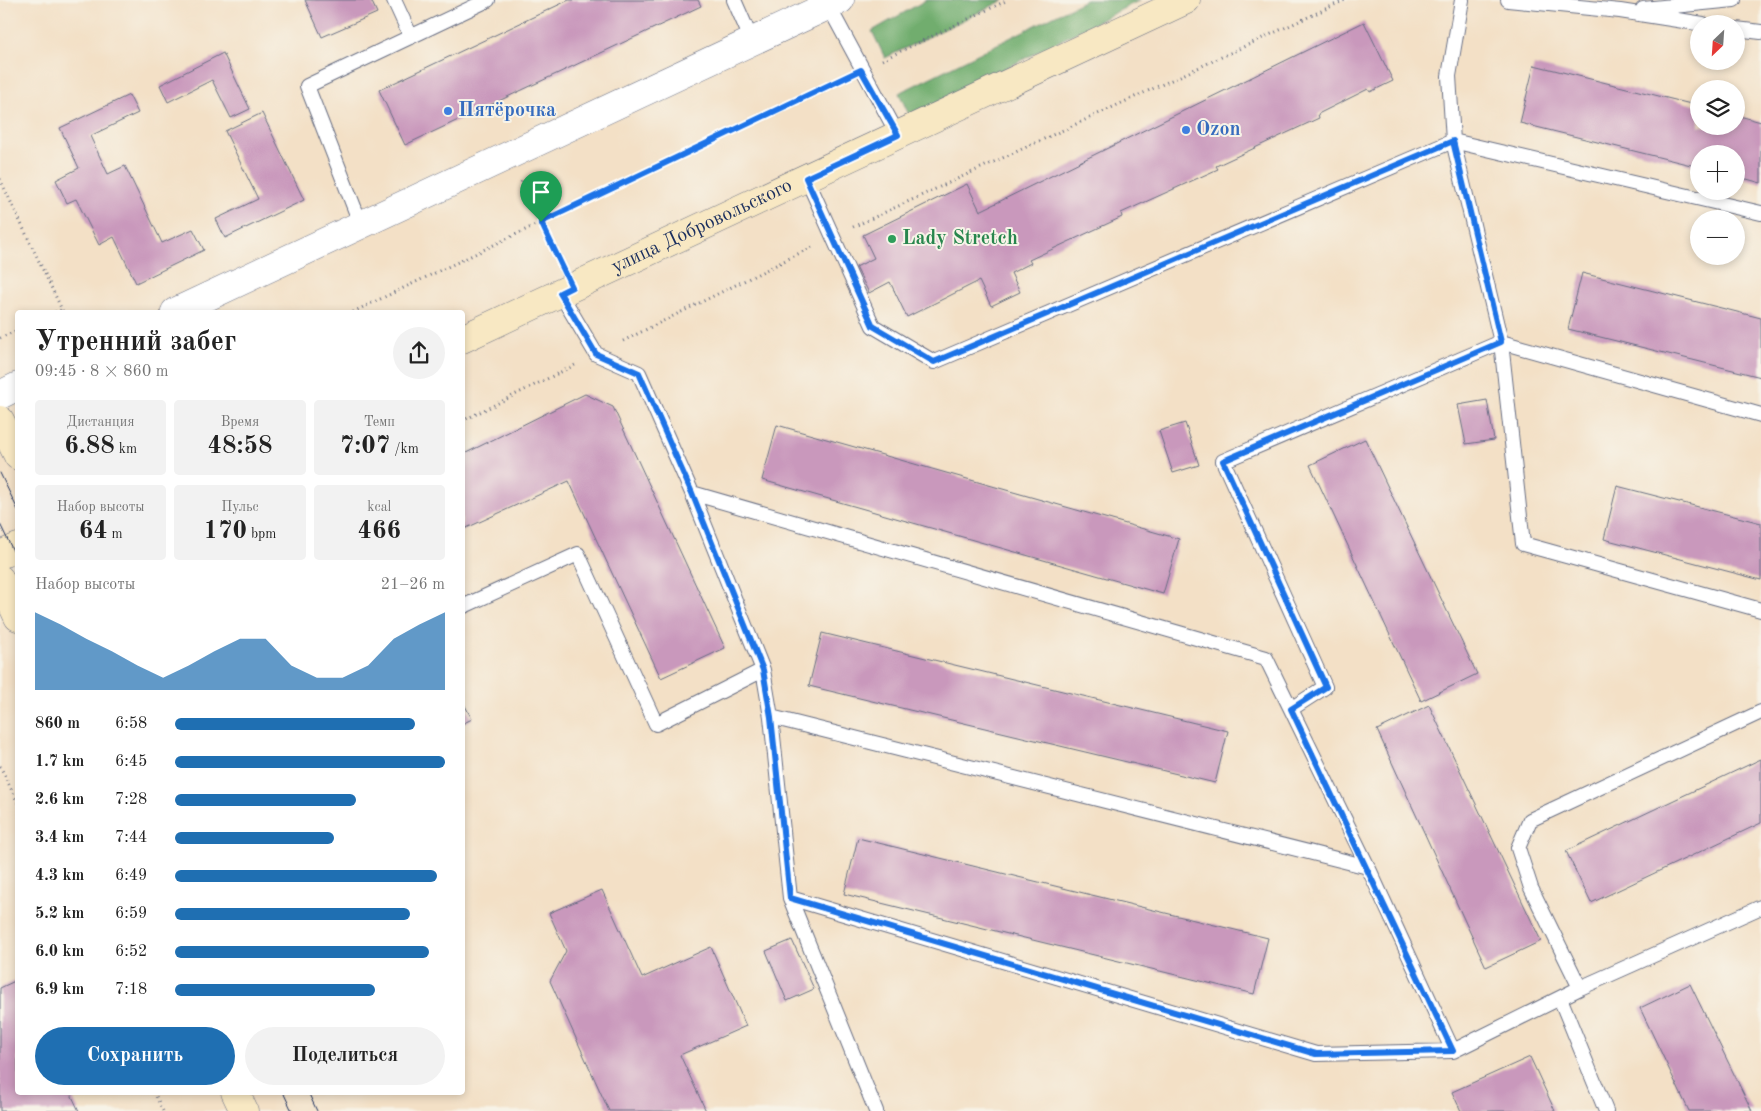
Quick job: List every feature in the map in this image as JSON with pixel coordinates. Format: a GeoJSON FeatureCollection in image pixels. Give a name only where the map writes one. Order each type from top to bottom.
{"type":"FeatureCollection","features":[{"type":"Feature","properties":{"kind":"main road","name":"улица Добровольского"},"geometry":{"type":"LineString","coordinates":[[465,337],[1186,0]]}},
{"type":"Feature","properties":{"kind":"main road"},"geometry":{"type":"LineString","coordinates":[[0,420],[15,450]]}},
{"type":"Feature","properties":{"kind":"main road"},"geometry":{"type":"LineString","coordinates":[[0,555],[15,548]]}},
{"type":"Feature","properties":{"kind":"main road"},"geometry":{"type":"LineString","coordinates":[[0,579],[15,611]]}},
{"type":"Feature","properties":{"kind":"main road"},"geometry":{"type":"LineString","coordinates":[[236,1095],[244,1111]]}},
{"type":"Feature","properties":{"kind":"street"},"geometry":{"type":"LineString","coordinates":[[179,310],[834,3]]}},
{"type":"Feature","properties":{"kind":"street"},"geometry":{"type":"LineString","coordinates":[[0,395],[15,388]]}},
{"type":"Feature","properties":{"kind":"lane"},"geometry":{"type":"LineString","coordinates":[[394,0],[411,37]]}},
{"type":"Feature","properties":{"kind":"lane"},"geometry":{"type":"LineString","coordinates":[[361,225],[307,86],[488,0]]}},
{"type":"Feature","properties":{"kind":"lane"},"geometry":{"type":"LineString","coordinates":[[734,0],[752,41]]}},
{"type":"Feature","properties":{"kind":"lane"},"geometry":{"type":"LineString","coordinates":[[1462,0],[1449,76],[1453,141],[1501,342],[1523,544],[1761,610]]}},
{"type":"Feature","properties":{"kind":"lane"},"geometry":{"type":"LineString","coordinates":[[1508,0],[1620,12],[1690,22]]}},
{"type":"Feature","properties":{"kind":"lane"},"geometry":{"type":"LineString","coordinates":[[1620,12],[1734,0]]}},
{"type":"Feature","properties":{"kind":"lane"},"geometry":{"type":"LineString","coordinates":[[834,3],[861,70],[898,135]]}},
{"type":"Feature","properties":{"kind":"lane"},"geometry":{"type":"LineString","coordinates":[[1745,30],[1761,32]]}},
{"type":"Feature","properties":{"kind":"lane"},"geometry":{"type":"LineString","coordinates":[[806,178],[873,326],[934,362],[1453,141],[1761,213]]}},
{"type":"Feature","properties":{"kind":"lane"},"geometry":{"type":"LineString","coordinates":[[566,290],[596,354],[639,373],[692,493],[763,670],[771,717],[790,898],[876,1111]]}},
{"type":"Feature","properties":{"kind":"lane"},"geometry":{"type":"LineString","coordinates":[[1291,709],[1326,687],[1223,461],[1501,342],[1761,415]]}},
{"type":"Feature","properties":{"kind":"lane"},"geometry":{"type":"LineString","coordinates":[[692,493],[1266,658],[1368,868],[1453,1051]]}},
{"type":"Feature","properties":{"kind":"lane"},"geometry":{"type":"LineString","coordinates":[[465,606],[578,554],[656,724],[763,670]]}},
{"type":"Feature","properties":{"kind":"lane"},"geometry":{"type":"LineString","coordinates":[[1580,988],[1531,888],[1518,848],[1530,820],[1761,712]]}},
{"type":"Feature","properties":{"kind":"lane"},"geometry":{"type":"LineString","coordinates":[[771,717],[1368,868]]}},
{"type":"Feature","properties":{"kind":"lane"},"geometry":{"type":"LineString","coordinates":[[790,898],[1316,1054],[1453,1051],[1580,988],[1761,907]]}},
{"type":"Feature","properties":{"kind":"lane"},"geometry":{"type":"LineString","coordinates":[[1560,998],[1606,1111]]}},
{"type":"Feature","properties":{"kind":"path"},"geometry":{"type":"LineString","coordinates":[[356,310],[1008,0]]}},
{"type":"Feature","properties":{"kind":"path"},"geometry":{"type":"LineString","coordinates":[[465,420],[833,237],[1345,0]]}},
{"type":"Feature","properties":{"kind":"path"},"geometry":{"type":"LineString","coordinates":[[509,156],[541,222],[566,290]]}},
{"type":"Feature","properties":{"kind":"path"},"geometry":{"type":"LineString","coordinates":[[0,179],[62,310]]}},
{"type":"Feature","properties":{"kind":"path"},"geometry":{"type":"LineString","coordinates":[[0,338],[15,331]]}},
{"type":"Feature","properties":{"kind":"path"},"geometry":{"type":"LineString","coordinates":[[0,766],[15,797]]}},
{"type":"Feature","properties":{"kind":"path"},"geometry":{"type":"LineString","coordinates":[[155,1095],[163,1111]]}},
{"type":"Feature","properties":{"kind":"green space"},"geometry":{"type":"Polygon","coordinates":[[[926,0],[1004,0],[885,58],[872,31],[926,0]]]}},
{"type":"Feature","properties":{"kind":"green space"},"geometry":{"type":"Polygon","coordinates":[[[1086,0],[1140,0],[910,117],[899,93],[1086,0]]]}},
{"type":"Feature","properties":{"kind":"building"},"geometry":{"type":"Polygon","coordinates":[[[305,0],[371,0],[377,13],[322,37],[305,0]]]}},
{"type":"Feature","properties":{"kind":"building"},"geometry":{"type":"Polygon","coordinates":[[[569,0],[698,0],[701,6],[405,145],[379,90],[569,0]]]}},
{"type":"Feature","properties":{"kind":"building"},"geometry":{"type":"Polygon","coordinates":[[[1364,22],[1393,81],[1370,92],[1368,89],[1318,114],[1319,118],[1216,166],[1218,169],[1121,213],[1122,217],[1029,260],[1031,263],[1011,273],[1020,292],[991,306],[979,281],[907,317],[890,282],[869,293],[856,267],[874,258],[863,235],[967,184],[980,211],[1364,22]]]}},
{"type":"Feature","properties":{"kind":"building"},"geometry":{"type":"Polygon","coordinates":[[[223,53],[250,109],[231,118],[212,80],[168,102],[160,85],[223,53]]]}},
{"type":"Feature","properties":{"kind":"building"},"geometry":{"type":"Polygon","coordinates":[[[1534,65],[1690,104],[1690,135],[1745,135],[1745,118],[1761,122],[1761,183],[1745,179],[1745,145],[1690,145],[1690,165],[1520,123],[1534,65]]]}},
{"type":"Feature","properties":{"kind":"building"},"geometry":{"type":"Polygon","coordinates":[[[129,95],[138,113],[90,136],[108,174],[125,166],[162,243],[193,229],[204,250],[136,283],[114,237],[99,245],[76,199],[67,203],[56,180],[79,168],[60,128],[129,95]]]}},
{"type":"Feature","properties":{"kind":"building"},"geometry":{"type":"Polygon","coordinates":[[[262,113],[304,200],[225,238],[216,219],[258,199],[225,131],[262,113]]]}},
{"type":"Feature","properties":{"kind":"building"},"geometry":{"type":"Polygon","coordinates":[[[1582,273],[1761,318],[1761,377],[1568,329],[1582,273]]]}},
{"type":"Feature","properties":{"kind":"building"},"geometry":{"type":"Polygon","coordinates":[[[585,394],[613,407],[725,648],[661,678],[569,481],[465,529],[465,454],[585,394]]]}},
{"type":"Feature","properties":{"kind":"building"},"geometry":{"type":"Polygon","coordinates":[[[1487,400],[1494,440],[1466,444],[1458,405],[1487,400]]]}},
{"type":"Feature","properties":{"kind":"building"},"geometry":{"type":"Polygon","coordinates":[[[1185,423],[1199,465],[1173,473],[1159,431],[1185,423]]]}},
{"type":"Feature","properties":{"kind":"building"},"geometry":{"type":"Polygon","coordinates":[[[777,425],[1179,539],[1163,594],[762,480],[777,425]]]}},
{"type":"Feature","properties":{"kind":"building"},"geometry":{"type":"Polygon","coordinates":[[[1365,439],[1477,674],[1421,701],[1310,465],[1365,439]]]}},
{"type":"Feature","properties":{"kind":"building"},"geometry":{"type":"Polygon","coordinates":[[[1617,486],[1761,523],[1761,580],[1604,539],[1617,486]]]}},
{"type":"Feature","properties":{"kind":"building"},"geometry":{"type":"Polygon","coordinates":[[[822,633],[1228,731],[1215,783],[809,686],[822,633]]]}},
{"type":"Feature","properties":{"kind":"building"},"geometry":{"type":"Polygon","coordinates":[[[1429,705],[1541,941],[1486,967],[1377,730],[1429,705]]]}},
{"type":"Feature","properties":{"kind":"building"},"geometry":{"type":"Polygon","coordinates":[[[465,706],[472,719],[465,722],[465,706]]]}},
{"type":"Feature","properties":{"kind":"building"},"geometry":{"type":"Polygon","coordinates":[[[1761,759],[1761,823],[1591,903],[1566,851],[1761,759]]]}},
{"type":"Feature","properties":{"kind":"building"},"geometry":{"type":"Polygon","coordinates":[[[858,838],[1268,938],[1254,994],[844,894],[858,838]]]}},
{"type":"Feature","properties":{"kind":"building"},"geometry":{"type":"Polygon","coordinates":[[[602,890],[642,978],[711,947],[746,1026],[680,1055],[706,1111],[609,1111],[550,981],[566,951],[549,913],[602,890]]]}},
{"type":"Feature","properties":{"kind":"building"},"geometry":{"type":"Polygon","coordinates":[[[792,940],[814,989],[787,1001],[766,951],[792,940]]]}},
{"type":"Feature","properties":{"kind":"building"},"geometry":{"type":"Polygon","coordinates":[[[15,981],[15,1095],[71,1095],[79,1111],[0,1111],[0,988],[15,981]]]}},
{"type":"Feature","properties":{"kind":"building"},"geometry":{"type":"Polygon","coordinates":[[[1690,984],[1752,1111],[1689,1111],[1640,1008],[1690,984]]]}},
{"type":"Feature","properties":{"kind":"building"},"geometry":{"type":"Polygon","coordinates":[[[1530,1057],[1555,1111],[1461,1111],[1452,1092],[1530,1057]]]}},
{"type":"Feature","properties":{"kind":"tram line"},"geometry":{"type":"LineString","coordinates":[[0,473],[15,504]]}},
{"type":"Feature","properties":{"kind":"tram line"},"geometry":{"type":"LineString","coordinates":[[0,524],[15,555]]}},
{"type":"Feature","properties":{"kind":"tram line"},"geometry":{"type":"LineString","coordinates":[[284,1095],[292,1111]]}},
{"type":"Feature","properties":{"kind":"tram line"},"geometry":{"type":"LineString","coordinates":[[309,1095],[317,1111]]}},
{"type":"Feature","properties":{"kind":"place","name":"Пятёрочка"},"geometry":{"type":"Point","coordinates":[448,111]}},
{"type":"Feature","properties":{"kind":"place","name":"Ozon"},"geometry":{"type":"Point","coordinates":[1186,130]}},
{"type":"Feature","properties":{"kind":"place","name":"Lady Stretch"},"geometry":{"type":"Point","coordinates":[892,239]}},
{"type":"Feature","properties":{"kind":"route"},"geometry":{"type":"LineString","coordinates":[[861,70],[898,135],[806,178],[873,326],[934,362],[1453,141],[1501,342],[1223,461],[1326,687],[1291,709],[1368,868],[1453,1051],[1316,1054],[790,898],[771,717],[763,670],[692,493],[639,373],[596,354],[560,293],[572,287],[541,222],[861,70]]}}]}
